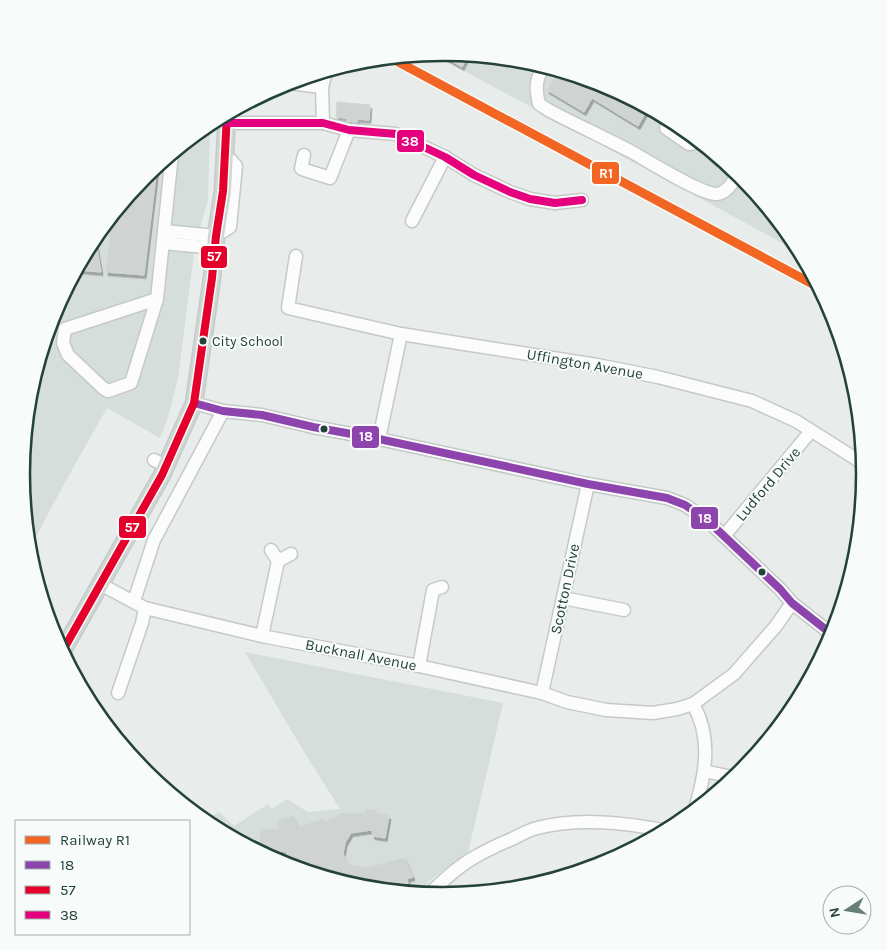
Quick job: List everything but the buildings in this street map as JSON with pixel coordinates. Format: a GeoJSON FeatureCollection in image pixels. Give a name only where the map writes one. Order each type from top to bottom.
{"type":"FeatureCollection","features":[{"type":"Feature","properties":{"kind":"main road"},"geometry":{"type":"LineString","coordinates":[[66,644],[162,475],[160,463],[194,403],[223,191],[227,123]]}},
{"type":"Feature","properties":{"kind":"street"},"geometry":{"type":"LineString","coordinates":[[540,73],[537,80],[536,92],[539,104],[689,184],[712,194],[720,194],[733,180]]}},
{"type":"Feature","properties":{"kind":"street"},"geometry":{"type":"LineString","coordinates":[[323,123],[322,87],[324,79]]}},
{"type":"Feature","properties":{"kind":"street"},"geometry":{"type":"LineString","coordinates":[[306,85],[322,87]]}},
{"type":"Feature","properties":{"kind":"street"},"geometry":{"type":"LineString","coordinates":[[233,119],[323,123],[349,130],[396,134],[445,157],[474,175],[510,192],[530,199],[555,203],[582,200]]}},
{"type":"Feature","properties":{"kind":"street"},"geometry":{"type":"LineString","coordinates":[[667,127],[690,144]]}},
{"type":"Feature","properties":{"kind":"street"},"geometry":{"type":"LineString","coordinates":[[304,155],[302,169],[330,178],[349,130]]}},
{"type":"Feature","properties":{"kind":"street"},"geometry":{"type":"LineString","coordinates":[[412,221],[445,157]]}},
{"type":"Feature","properties":{"kind":"street"},"geometry":{"type":"LineString","coordinates":[[157,299],[65,329],[63,343],[68,355],[108,391],[131,382],[157,299],[171,164]]}},
{"type":"Feature","properties":{"kind":"street"},"geometry":{"type":"LineString","coordinates":[[163,237],[216,242]]}},
{"type":"Feature","properties":{"kind":"street","name":"Uffington Avenue"},"geometry":{"type":"LineString","coordinates":[[296,256],[288,308],[400,334],[597,365],[686,384],[752,401],[796,421],[856,459]]}},
{"type":"Feature","properties":{"kind":"street"},"geometry":{"type":"LineString","coordinates":[[379,439],[400,334]]}},
{"type":"Feature","properties":{"kind":"street"},"geometry":{"type":"LineString","coordinates":[[194,403],[223,411],[262,415],[588,484],[667,498],[685,505],[707,520],[780,589],[792,603],[827,630]]}},
{"type":"Feature","properties":{"kind":"street"},"geometry":{"type":"LineString","coordinates":[[134,601],[154,540],[223,411]]}},
{"type":"Feature","properties":{"kind":"street","name":"Ludford Drive"},"geometry":{"type":"LineString","coordinates":[[724,536],[811,431]]}},
{"type":"Feature","properties":{"kind":"street","name":"Scotton Drive"},"geometry":{"type":"LineString","coordinates":[[542,693],[588,484]]}},
{"type":"Feature","properties":{"kind":"street"},"geometry":{"type":"LineString","coordinates":[[262,636],[275,555],[292,554]]}},
{"type":"Feature","properties":{"kind":"street","name":"Bucknall Avenue"},"geometry":{"type":"LineString","coordinates":[[100,584],[145,608],[262,636],[419,666],[542,693],[606,710],[653,713],[693,704],[734,674],[776,626],[792,603]]}},
{"type":"Feature","properties":{"kind":"street"},"geometry":{"type":"LineString","coordinates":[[419,666],[434,586]]}},
{"type":"Feature","properties":{"kind":"street"},"geometry":{"type":"LineString","coordinates":[[563,598],[624,610]]}},
{"type":"Feature","properties":{"kind":"street"},"geometry":{"type":"LineString","coordinates":[[118,693],[142,623],[145,608]]}},
{"type":"Feature","properties":{"kind":"street"},"geometry":{"type":"LineString","coordinates":[[693,704],[699,715],[706,756],[697,802]]}},
{"type":"Feature","properties":{"kind":"street"},"geometry":{"type":"LineString","coordinates":[[704,771],[727,776]]}},
{"type":"Feature","properties":{"kind":"street"},"geometry":{"type":"LineString","coordinates":[[436,888],[474,858],[535,828],[556,824],[590,822],[657,828]]}},
{"type":"Feature","properties":{"kind":"shaded area"},"geometry":{"type":"Polygon","coordinates":[[[446,61],[471,62],[524,69],[576,83],[626,104],[673,131],[716,164],[754,202],[772,223],[787,246],[446,61]]]}},
{"type":"Feature","properties":{"kind":"shaded area"},"geometry":{"type":"Polygon","coordinates":[[[210,134],[208,200],[195,246],[178,378],[168,417],[160,438],[107,408],[35,538],[30,475],[34,421],[44,368],[61,317],[85,268],[115,223],[171,164],[210,134]]]}},
{"type":"Feature","properties":{"kind":"shaded area"},"geometry":{"type":"Polygon","coordinates":[[[245,652],[503,703],[468,853],[422,888],[363,881],[311,867],[261,846],[211,817],[219,812],[234,826],[268,804],[272,809],[287,799],[308,812],[340,809],[245,652]]]}},
{"type":"Feature","properties":{"kind":"rail line","name":"R1"},"geometry":{"type":"LineString","coordinates":[[402,64],[809,282]]}},
{"type":"Feature","properties":{"kind":"transit line","name":"57"},"geometry":{"type":"LineString","coordinates":[[66,644],[162,475],[194,403],[223,191],[227,123]]}},
{"type":"Feature","properties":{"kind":"transit line","name":"38"},"geometry":{"type":"LineString","coordinates":[[227,123],[323,123],[349,130],[396,134],[445,157],[474,175],[510,192],[530,199],[555,203],[582,200]]}},
{"type":"Feature","properties":{"kind":"transit line","name":"18"},"geometry":{"type":"LineString","coordinates":[[194,403],[223,411],[262,415],[588,484],[667,498],[685,505],[707,520],[780,589],[792,603],[827,630]]}},
{"type":"Feature","properties":{"kind":"place","name":"City School"},"geometry":{"type":"Point","coordinates":[203,341]}}]}
